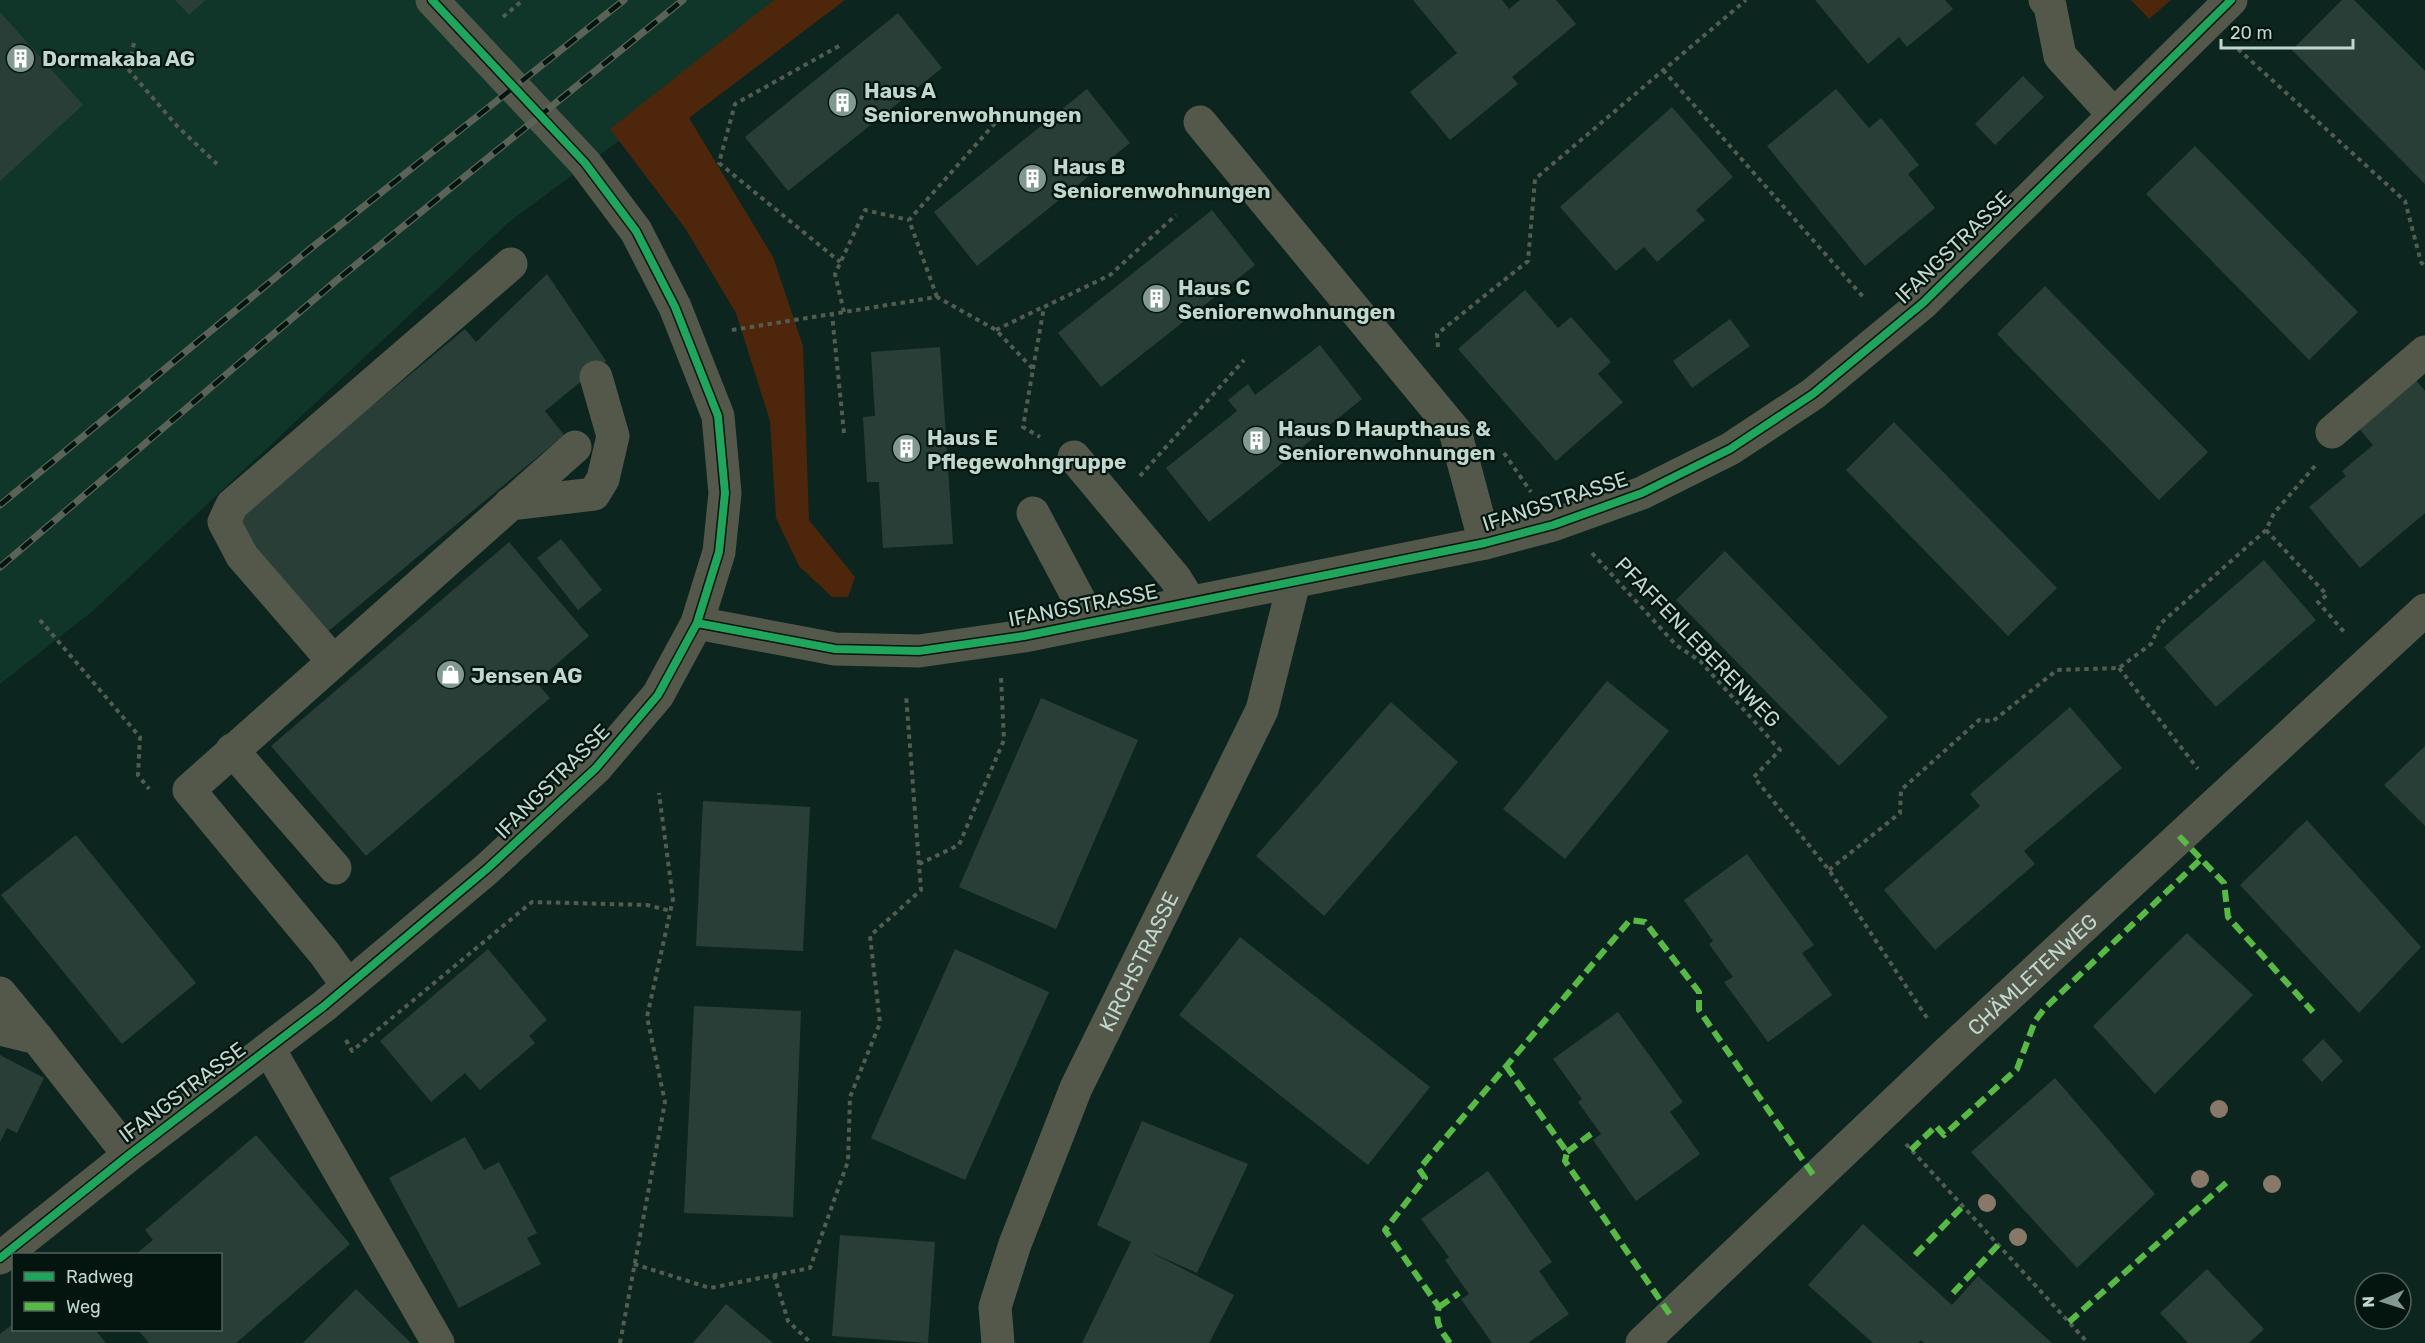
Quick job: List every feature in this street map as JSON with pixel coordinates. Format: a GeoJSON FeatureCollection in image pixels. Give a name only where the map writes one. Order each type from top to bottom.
{"type":"FeatureCollection","features":[{"type":"Feature","properties":{"kind":"street"},"geometry":{"type":"LineString","coordinates":[[432,0],[585,163],[636,231],[675,307],[718,416],[725,493],[719,552],[697,623]]}},
{"type":"Feature","properties":{"kind":"street"},"geometry":{"type":"LineString","coordinates":[[2045,0],[2050,6],[2060,56],[2114,115]]}},
{"type":"Feature","properties":{"kind":"street","name":"IFANGSTRASSE"},"geometry":{"type":"LineString","coordinates":[[0,1258],[129,1155],[269,1049],[488,868],[596,768],[658,695],[697,623],[835,649],[919,651],[1024,636],[1485,543],[1553,525],[1641,493],[1730,449],[1813,393],[1923,303],[2220,11]]}},
{"type":"Feature","properties":{"kind":"street"},"geometry":{"type":"LineString","coordinates":[[1200,122],[1455,431],[1485,543]]}},
{"type":"Feature","properties":{"kind":"street"},"geometry":{"type":"LineString","coordinates":[[333,661],[242,556],[224,522],[232,505],[511,264]]}},
{"type":"Feature","properties":{"kind":"street"},"geometry":{"type":"LineString","coordinates":[[2326,447],[2425,352]]}},
{"type":"Feature","properties":{"kind":"street"},"geometry":{"type":"LineString","coordinates":[[510,504],[594,494],[603,479],[613,436],[596,377]]}},
{"type":"Feature","properties":{"kind":"street"},"geometry":{"type":"LineString","coordinates":[[347,985],[325,954],[189,790],[575,447]]}},
{"type":"Feature","properties":{"kind":"street"},"geometry":{"type":"LineString","coordinates":[[1074,457],[1175,578],[1190,602]]}},
{"type":"Feature","properties":{"kind":"street"},"geometry":{"type":"LineString","coordinates":[[1033,513],[1091,622]]}},
{"type":"Feature","properties":{"kind":"street","name":"KIRCHSTRASSE"},"geometry":{"type":"LineString","coordinates":[[998,1343],[995,1307],[1016,1244],[1076,1088],[1262,710],[1294,582]]}},
{"type":"Feature","properties":{"kind":"street","name":"CHÄMLETENWEG"},"geometry":{"type":"LineString","coordinates":[[1642,1343],[1949,1050],[2425,610]]}},
{"type":"Feature","properties":{"kind":"street"},"geometry":{"type":"LineString","coordinates":[[232,750],[336,868]]}},
{"type":"Feature","properties":{"kind":"street"},"geometry":{"type":"LineString","coordinates":[[0,993],[129,1155]]}},
{"type":"Feature","properties":{"kind":"street"},"geometry":{"type":"LineString","coordinates":[[0,1029],[37,1038]]}},
{"type":"Feature","properties":{"kind":"street"},"geometry":{"type":"LineString","coordinates":[[269,1049],[438,1343]]}},
{"type":"Feature","properties":{"kind":"path"},"geometry":{"type":"LineString","coordinates":[[502,18],[523,0]]}},
{"type":"Feature","properties":{"kind":"path"},"geometry":{"type":"LineString","coordinates":[[1438,351],[1437,334],[1528,261],[1535,179],[1746,0]]}},
{"type":"Feature","properties":{"kind":"path"},"geometry":{"type":"LineString","coordinates":[[2220,11],[2405,201],[2421,262],[2425,267]]}},
{"type":"Feature","properties":{"kind":"path"},"geometry":{"type":"LineString","coordinates":[[134,43],[128,69],[177,126],[218,164]]}},
{"type":"Feature","properties":{"kind":"path"},"geometry":{"type":"LineString","coordinates":[[839,46],[735,104],[719,163],[840,262]]}},
{"type":"Feature","properties":{"kind":"path"},"geometry":{"type":"LineString","coordinates":[[1663,70],[1891,329]]}},
{"type":"Feature","properties":{"kind":"path"},"geometry":{"type":"LineString","coordinates":[[909,220],[1004,113]]}},
{"type":"Feature","properties":{"kind":"path"},"geometry":{"type":"LineString","coordinates":[[844,312],[835,274],[865,210],[909,220]]}},
{"type":"Feature","properties":{"kind":"path"},"geometry":{"type":"LineString","coordinates":[[996,330],[1110,275],[1176,215]]}},
{"type":"Feature","properties":{"kind":"path"},"geometry":{"type":"LineString","coordinates":[[909,220],[937,297]]}},
{"type":"Feature","properties":{"kind":"path"},"geometry":{"type":"LineString","coordinates":[[732,330],[937,297],[996,330],[1033,369]]}},
{"type":"Feature","properties":{"kind":"path"},"geometry":{"type":"LineString","coordinates":[[1044,307],[1023,427],[1074,457]]}},
{"type":"Feature","properties":{"kind":"path"},"geometry":{"type":"LineString","coordinates":[[832,314],[844,433]]}},
{"type":"Feature","properties":{"kind":"path"},"geometry":{"type":"LineString","coordinates":[[1147,485],[1140,476],[1244,360]]}},
{"type":"Feature","properties":{"kind":"path"},"geometry":{"type":"LineString","coordinates":[[1498,446],[1553,525]]}},
{"type":"Feature","properties":{"kind":"path"},"geometry":{"type":"LineString","coordinates":[[1829,870],[1900,813],[1901,790],[1979,720],[1994,721],[2057,670],[2119,668],[2151,644],[2160,624],[2266,531],[2274,513],[2326,447]]}},
{"type":"Feature","properties":{"kind":"path"},"geometry":{"type":"LineString","coordinates":[[2266,531],[2327,595],[2318,602],[2368,661]]}},
{"type":"Feature","properties":{"kind":"path"},"geometry":{"type":"LineString","coordinates":[[2119,668],[2221,798]]}},
{"type":"Feature","properties":{"kind":"path"},"geometry":{"type":"LineString","coordinates":[[919,864],[959,844],[1000,751],[1004,740],[1001,677]]}},
{"type":"Feature","properties":{"kind":"path"},"geometry":{"type":"LineString","coordinates":[[634,1264],[710,1288],[810,1268],[848,1161],[850,1097],[880,1023],[870,936],[921,890],[906,696]]}},
{"type":"Feature","properties":{"kind":"path"},"geometry":{"type":"LineString","coordinates":[[620,1343],[665,1102],[647,1017],[674,899],[659,793]]}},
{"type":"Feature","properties":{"kind":"path"},"geometry":{"type":"LineString","coordinates":[[343,1035],[352,1051],[532,902],[648,905],[671,911]]}},
{"type":"Feature","properties":{"kind":"path"},"geometry":{"type":"LineString","coordinates":[[1881,1117],[2088,1343]]}},
{"type":"Feature","properties":{"kind":"path"},"geometry":{"type":"LineString","coordinates":[[774,1275],[788,1321],[811,1343]]}},
{"type":"Feature","properties":{"kind":"shaded area"},"geometry":{"type":"Polygon","coordinates":[[[0,0],[818,0],[702,79],[509,222],[94,610],[0,684],[0,0]]]}},
{"type":"Feature","properties":{"kind":"shaded area"},"geometry":{"type":"Polygon","coordinates":[[[774,0],[845,0],[689,118],[773,257],[803,346],[809,520],[855,577],[848,597],[832,597],[799,566],[776,518],[770,421],[736,313],[685,228],[610,129],[774,0]]]}},
{"type":"Feature","properties":{"kind":"shaded area"},"geometry":{"type":"Polygon","coordinates":[[[2131,0],[2171,0],[2149,19],[2131,0]]]}},
{"type":"Feature","properties":{"kind":"building"},"geometry":{"type":"Polygon","coordinates":[[[175,0],[206,0],[189,15],[175,0]]]}},
{"type":"Feature","properties":{"kind":"building"},"geometry":{"type":"Polygon","coordinates":[[[1413,0],[1502,0],[1509,9],[1520,0],[1556,0],[1576,24],[1512,77],[1518,84],[1450,140],[1410,92],[1457,53],[1413,0]]]}},
{"type":"Feature","properties":{"kind":"building"},"geometry":{"type":"Polygon","coordinates":[[[1815,0],[1945,0],[1953,9],[1907,47],[1899,37],[1868,64],[1815,0]]]}},
{"type":"Feature","properties":{"kind":"building"},"geometry":{"type":"Polygon","coordinates":[[[2342,0],[2354,0],[2425,71],[2425,184],[2292,50],[2342,0]]]}},
{"type":"Feature","properties":{"kind":"building","name":"Dormakaba AG"},"geometry":{"type":"Polygon","coordinates":[[[0,12],[83,105],[0,181],[0,12]]]}},
{"type":"Feature","properties":{"kind":"building","name":"Haus A Seniorenwohnungen"},"geometry":{"type":"Polygon","coordinates":[[[898,13],[942,68],[788,191],[745,137],[898,13]]]}},
{"type":"Feature","properties":{"kind":"building"},"geometry":{"type":"Polygon","coordinates":[[[2023,76],[2044,97],[1995,145],[1975,124],[2023,76]]]}},
{"type":"Feature","properties":{"kind":"building","name":"Haus B Seniorenwohnungen"},"geometry":{"type":"Polygon","coordinates":[[[1087,89],[1130,143],[977,266],[934,212],[1087,89]]]}},
{"type":"Feature","properties":{"kind":"building"},"geometry":{"type":"Polygon","coordinates":[[[1836,89],[1869,128],[1881,118],[1919,165],[1908,174],[1935,208],[1865,266],[1767,146],[1836,89]]]}},
{"type":"Feature","properties":{"kind":"building"},"geometry":{"type":"Polygon","coordinates":[[[1672,107],[1733,177],[1696,210],[1705,220],[1657,262],[1644,247],[1616,271],[1560,207],[1672,107]]]}},
{"type":"Feature","properties":{"kind":"building"},"geometry":{"type":"Polygon","coordinates":[[[2195,146],[2358,312],[2309,360],[2146,194],[2195,146]]]}},
{"type":"Feature","properties":{"kind":"building","name":"Haus C Seniorenwohnungen"},"geometry":{"type":"Polygon","coordinates":[[[1212,210],[1255,265],[1101,387],[1058,333],[1212,210]]]}},
{"type":"Feature","properties":{"kind":"building"},"geometry":{"type":"Polygon","coordinates":[[[547,274],[606,361],[545,411],[564,435],[320,638],[227,526],[465,329],[476,342],[547,274]]]}},
{"type":"Feature","properties":{"kind":"building"},"geometry":{"type":"Polygon","coordinates":[[[2045,286],[2208,452],[2159,500],[1997,334],[2045,286]]]}},
{"type":"Feature","properties":{"kind":"building"},"geometry":{"type":"Polygon","coordinates":[[[1525,290],[1558,328],[1571,317],[1611,362],[1598,374],[1623,402],[1556,461],[1458,349],[1525,290]]]}},
{"type":"Feature","properties":{"kind":"building"},"geometry":{"type":"Polygon","coordinates":[[[1730,319],[1750,346],[1692,388],[1673,361],[1730,319]]]}},
{"type":"Feature","properties":{"kind":"building","name":"Haus D Haupthaus & Seniorenwohnungen"},"geometry":{"type":"Polygon","coordinates":[[[1320,345],[1362,399],[1209,522],[1166,468],[1237,411],[1228,400],[1248,384],[1255,395],[1320,345]]]}},
{"type":"Feature","properties":{"kind":"building","name":"Haus E Pflegewohngruppe"},"geometry":{"type":"Polygon","coordinates":[[[940,347],[953,544],[883,548],[879,482],[867,482],[863,417],[875,416],[871,352],[940,347]]]}},
{"type":"Feature","properties":{"kind":"building"},"geometry":{"type":"Polygon","coordinates":[[[2413,377],[2425,391],[2425,513],[2360,568],[2309,507],[2346,476],[2342,471],[2373,445],[2356,425],[2413,377]]]}},
{"type":"Feature","properties":{"kind":"building"},"geometry":{"type":"Polygon","coordinates":[[[1894,422],[2057,588],[2008,636],[1846,470],[1894,422]]]}},
{"type":"Feature","properties":{"kind":"building"},"geometry":{"type":"Polygon","coordinates":[[[561,539],[602,590],[578,610],[537,558],[561,539]]]}},
{"type":"Feature","properties":{"kind":"building"},"geometry":{"type":"Polygon","coordinates":[[[509,542],[589,636],[536,682],[550,698],[366,856],[271,746],[509,542]]]}},
{"type":"Feature","properties":{"kind":"building"},"geometry":{"type":"Polygon","coordinates":[[[1725,551],[1888,717],[1839,766],[1676,600],[1725,551]]]}},
{"type":"Feature","properties":{"kind":"building"},"geometry":{"type":"Polygon","coordinates":[[[2264,560],[2316,620],[2216,707],[2164,647],[2264,560]]]}},
{"type":"Feature","properties":{"kind":"building"},"geometry":{"type":"Polygon","coordinates":[[[1607,681],[1669,731],[1565,859],[1503,809],[1607,681]]]}},
{"type":"Feature","properties":{"kind":"building"},"geometry":{"type":"Polygon","coordinates":[[[1041,698],[1138,740],[1056,929],[959,887],[1041,698]]]}},
{"type":"Feature","properties":{"kind":"building"},"geometry":{"type":"Polygon","coordinates":[[[1391,702],[1458,762],[1324,916],[1256,856],[1391,702]]]}},
{"type":"Feature","properties":{"kind":"building"},"geometry":{"type":"Polygon","coordinates":[[[2070,707],[2122,768],[2024,851],[2035,864],[1935,950],[1884,890],[1980,806],[1970,794],[2070,707]]]}},
{"type":"Feature","properties":{"kind":"building"},"geometry":{"type":"Polygon","coordinates":[[[2425,746],[2425,826],[2384,785],[2425,746]]]}},
{"type":"Feature","properties":{"kind":"building"},"geometry":{"type":"Polygon","coordinates":[[[703,801],[810,807],[803,951],[696,946],[703,801]]]}},
{"type":"Feature","properties":{"kind":"building"},"geometry":{"type":"Polygon","coordinates":[[[2307,820],[2421,947],[2359,1013],[2240,885],[2307,820]]]}},
{"type":"Feature","properties":{"kind":"building"},"geometry":{"type":"Polygon","coordinates":[[[76,835],[196,983],[122,1044],[1,895],[76,835]]]}},
{"type":"Feature","properties":{"kind":"building"},"geometry":{"type":"Polygon","coordinates":[[[1747,854],[1814,945],[1802,953],[1832,995],[1768,1042],[1724,982],[1733,977],[1709,944],[1713,941],[1684,900],[1747,854]]]}},
{"type":"Feature","properties":{"kind":"building"},"geometry":{"type":"Polygon","coordinates":[[[2187,933],[2253,995],[2155,1094],[2093,1026],[2187,933]]]}},
{"type":"Feature","properties":{"kind":"building"},"geometry":{"type":"Polygon","coordinates":[[[1240,937],[1430,1087],[1368,1165],[1179,1015],[1240,937]]]}},
{"type":"Feature","properties":{"kind":"building"},"geometry":{"type":"Polygon","coordinates":[[[488,949],[547,1020],[529,1036],[535,1043],[480,1090],[465,1073],[431,1102],[380,1041],[488,949]]]}},
{"type":"Feature","properties":{"kind":"building"},"geometry":{"type":"Polygon","coordinates":[[[955,949],[1049,992],[965,1180],[871,1138],[955,949]]]}},
{"type":"Feature","properties":{"kind":"building"},"geometry":{"type":"Polygon","coordinates":[[[694,1006],[801,1011],[793,1217],[684,1213],[694,1006]]]}},
{"type":"Feature","properties":{"kind":"building"},"geometry":{"type":"Polygon","coordinates":[[[1618,1012],[1683,1102],[1670,1112],[1700,1154],[1636,1201],[1593,1140],[1601,1134],[1578,1102],[1582,1099],[1553,1059],[1618,1012]]]}},
{"type":"Feature","properties":{"kind":"building"},"geometry":{"type":"Polygon","coordinates":[[[2323,1039],[2343,1061],[2322,1082],[2302,1060],[2323,1039]]]}},
{"type":"Feature","properties":{"kind":"building"},"geometry":{"type":"Polygon","coordinates":[[[0,1055],[44,1078],[17,1133],[7,1128],[0,1142],[0,1055]]]}},
{"type":"Feature","properties":{"kind":"building"},"geometry":{"type":"Polygon","coordinates":[[[2055,1078],[2155,1194],[2077,1268],[1971,1152],[2055,1078]]]}},
{"type":"Feature","properties":{"kind":"building"},"geometry":{"type":"Polygon","coordinates":[[[1142,1121],[1248,1164],[1197,1273],[1150,1252],[1234,1295],[1209,1343],[1082,1343],[1131,1242],[1097,1225],[1142,1121]]]}},
{"type":"Feature","properties":{"kind":"building"},"geometry":{"type":"Polygon","coordinates":[[[256,1135],[350,1244],[236,1343],[149,1343],[139,1331],[222,1331],[222,1253],[137,1253],[153,1240],[145,1230],[256,1135]]]}},
{"type":"Feature","properties":{"kind":"building"},"geometry":{"type":"Polygon","coordinates":[[[465,1137],[484,1170],[499,1162],[537,1233],[527,1238],[541,1264],[459,1308],[389,1178],[465,1137]]]}},
{"type":"Feature","properties":{"kind":"building"},"geometry":{"type":"Polygon","coordinates":[[[1488,1171],[1552,1262],[1539,1271],[1569,1314],[1528,1343],[1492,1343],[1461,1299],[1469,1294],[1445,1260],[1449,1257],[1421,1219],[1488,1171]]]}},
{"type":"Feature","properties":{"kind":"building"},"geometry":{"type":"Polygon","coordinates":[[[1863,1224],[1952,1305],[1978,1276],[2052,1343],[1924,1343],[1921,1340],[1918,1343],[1873,1343],[1808,1285],[1863,1224]]]}},
{"type":"Feature","properties":{"kind":"building"},"geometry":{"type":"Polygon","coordinates":[[[840,1235],[935,1242],[928,1343],[832,1336],[840,1235]]]}},
{"type":"Feature","properties":{"kind":"building"},"geometry":{"type":"Polygon","coordinates":[[[2207,1269],[2264,1329],[2249,1343],[2188,1343],[2160,1313],[2207,1269]]]}},
{"type":"Feature","properties":{"kind":"building"},"geometry":{"type":"Polygon","coordinates":[[[356,1289],[411,1343],[303,1343],[356,1289]]]}},
{"type":"Feature","properties":{"kind":"building"},"geometry":{"type":"Polygon","coordinates":[[[726,1304],[773,1343],[693,1343],[726,1304]]]}},
{"type":"Feature","properties":{"kind":"building"},"geometry":{"type":"Polygon","coordinates":[[[12,1325],[12,1331],[96,1331],[106,1343],[0,1343],[0,1334],[12,1325]]]}},
{"type":"Feature","properties":{"kind":"railway"},"geometry":{"type":"LineString","coordinates":[[0,505],[310,249],[624,0]]}},
{"type":"Feature","properties":{"kind":"railway"},"geometry":{"type":"LineString","coordinates":[[0,567],[337,280],[683,0]]}},
{"type":"Feature","properties":{"kind":"marked path"},"geometry":{"type":"LineString","coordinates":[[2179,836],[2224,883],[2228,917],[2313,1012]]}},
{"type":"Feature","properties":{"kind":"marked path"},"geometry":{"type":"LineString","coordinates":[[1911,1150],[1936,1126],[1944,1135],[2017,1069],[2035,1021],[2044,1009],[2201,859]]}},
{"type":"Feature","properties":{"kind":"marked path"},"geometry":{"type":"LineString","coordinates":[[1450,1343],[1438,1322],[1439,1307],[1385,1230],[1425,1178],[1419,1169],[1630,920],[1645,922],[1699,992],[1699,1010],[1816,1179]]}},
{"type":"Feature","properties":{"kind":"marked path"},"geometry":{"type":"LineString","coordinates":[[1506,1066],[1567,1152],[1565,1161],[1671,1316]]}},
{"type":"Feature","properties":{"kind":"marked path"},"geometry":{"type":"LineString","coordinates":[[1567,1152],[1591,1134]]}},
{"type":"Feature","properties":{"kind":"marked path"},"geometry":{"type":"LineString","coordinates":[[2069,1322],[2227,1182]]}},
{"type":"Feature","properties":{"kind":"marked path"},"geometry":{"type":"LineString","coordinates":[[1915,1255],[1963,1206]]}},
{"type":"Feature","properties":{"kind":"marked path"},"geometry":{"type":"LineString","coordinates":[[1953,1293],[1998,1245]]}},
{"type":"Feature","properties":{"kind":"marked path"},"geometry":{"type":"LineString","coordinates":[[1439,1307],[1459,1293]]}},
{"type":"Feature","properties":{"kind":"cycle path"},"geometry":{"type":"LineString","coordinates":[[0,1258],[129,1155],[324,1006],[488,868],[596,768],[658,695],[697,623],[719,552],[725,493],[718,416],[675,307],[636,231],[585,163],[432,0]]}},
{"type":"Feature","properties":{"kind":"cycle path"},"geometry":{"type":"LineString","coordinates":[[697,623],[835,649],[919,651],[1024,636],[1485,543],[1553,525],[1642,493],[1730,449],[1813,394],[1923,303],[2231,0]]}},
{"type":"Feature","properties":{"kind":"place","name":"Dormakaba AG"},"geometry":{"type":"Point","coordinates":[21,58]}},
{"type":"Feature","properties":{"kind":"place","name":"Haus A Seniorenwohnungen"},"geometry":{"type":"Point","coordinates":[843,102]}},
{"type":"Feature","properties":{"kind":"place","name":"Haus B Seniorenwohnungen"},"geometry":{"type":"Point","coordinates":[1032,178]}},
{"type":"Feature","properties":{"kind":"place","name":"Haus C Seniorenwohnungen"},"geometry":{"type":"Point","coordinates":[1157,299]}},
{"type":"Feature","properties":{"kind":"place","name":"Haus D Haupthaus & Seniorenwohnungen"},"geometry":{"type":"Point","coordinates":[1257,440]}},
{"type":"Feature","properties":{"kind":"place","name":"Haus E Pflegewohngruppe"},"geometry":{"type":"Point","coordinates":[906,449]}},
{"type":"Feature","properties":{"kind":"place","name":"Jensen AG"},"geometry":{"type":"Point","coordinates":[450,675]}}]}
